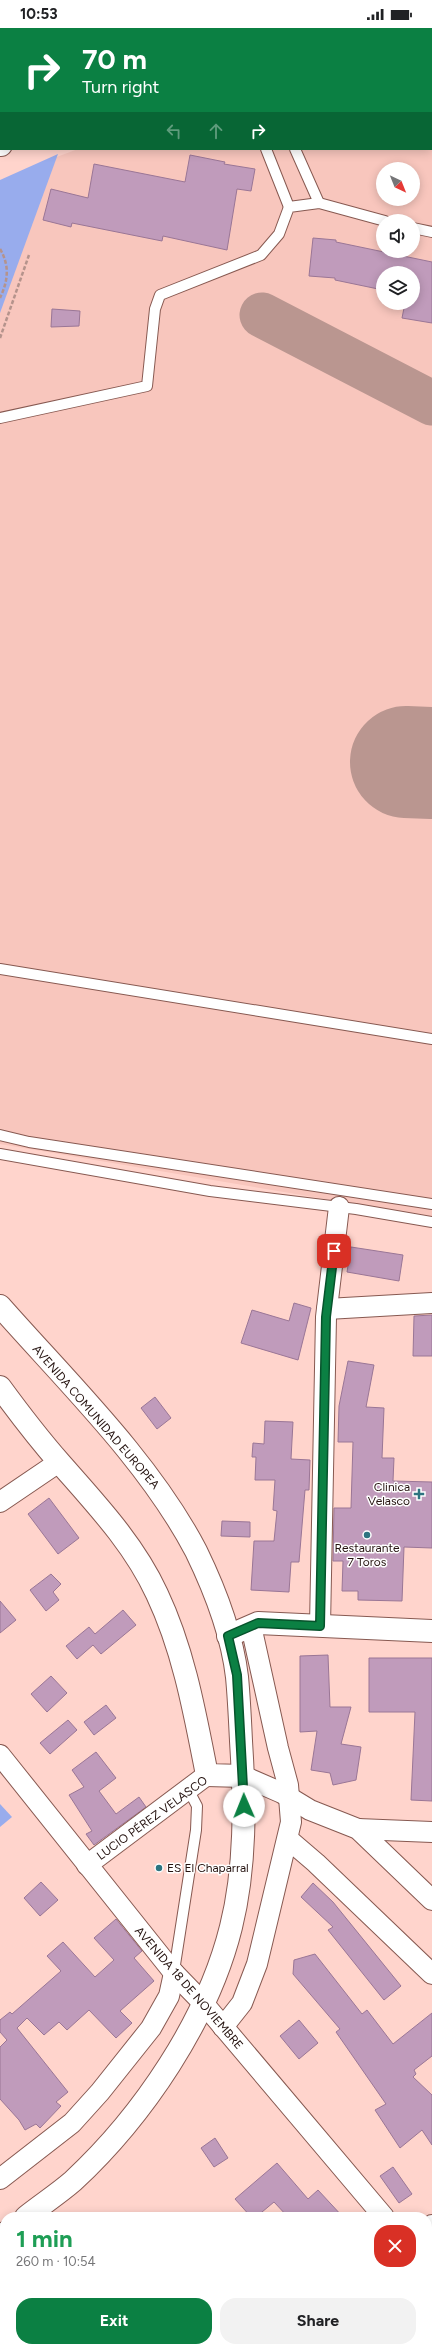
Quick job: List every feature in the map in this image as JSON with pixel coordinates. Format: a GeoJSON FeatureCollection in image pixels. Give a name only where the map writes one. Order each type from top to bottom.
{"type":"FeatureCollection","features":[{"type":"Feature","properties":{"kind":"main road","name":"AVENIDA COMUNIDAD EUROPEA"},"geometry":{"type":"LineString","coordinates":[[0,1306],[129,1453],[165,1498],[195,1550],[213,1588],[228,1636],[237,1675],[243,1776],[244,1821],[237,1896],[231,1928],[204,2004],[175,2055],[132,2118],[72,2182],[33,2212]]}},
{"type":"Feature","properties":{"kind":"main road"},"geometry":{"type":"LineString","coordinates":[[0,1387],[59,1462],[123,1537],[157,1594],[172,1630],[193,1705],[207,1775]]}},
{"type":"Feature","properties":{"kind":"main road"},"geometry":{"type":"LineString","coordinates":[[228,1636],[258,1623],[432,1631]]}},
{"type":"Feature","properties":{"kind":"main road","name":"LUCIO PÉREZ VELASCO"},"geometry":{"type":"LineString","coordinates":[[207,1775],[243,1776]]}},
{"type":"Feature","properties":{"kind":"street"},"geometry":{"type":"LineString","coordinates":[[320,1626],[327,1309],[339,1207]]}},
{"type":"Feature","properties":{"kind":"street"},"geometry":{"type":"LineString","coordinates":[[327,1309],[432,1303]]}},
{"type":"Feature","properties":{"kind":"street"},"geometry":{"type":"LineString","coordinates":[[0,1502],[59,1462]]}},
{"type":"Feature","properties":{"kind":"street"},"geometry":{"type":"LineString","coordinates":[[223,2027],[242,2003],[257,1964],[291,1822],[288,1785],[278,1748],[251,1626]]}},
{"type":"Feature","properties":{"kind":"street","name":"AVENIDA 18 DE NOVIEMBRE"},"geometry":{"type":"LineString","coordinates":[[0,1755],[174,1973],[204,2004],[380,2212]]}},
{"type":"Feature","properties":{"kind":"street","name":"LUCIO PÉREZ VELASCO"},"geometry":{"type":"LineString","coordinates":[[87,1865],[207,1775]]}},
{"type":"Feature","properties":{"kind":"street"},"geometry":{"type":"LineString","coordinates":[[243,1776],[310,1810],[358,1829],[432,1832]]}},
{"type":"Feature","properties":{"kind":"street"},"geometry":{"type":"LineString","coordinates":[[358,1829],[432,1900]]}},
{"type":"Feature","properties":{"kind":"street"},"geometry":{"type":"LineString","coordinates":[[288,1839],[316,1862],[432,1974]]}},
{"type":"Feature","properties":{"kind":"street"},"geometry":{"type":"LineString","coordinates":[[0,2178],[72,2123],[100,2092],[151,2028],[169,1996],[174,1973]]}},
{"type":"Feature","properties":{"kind":"lane"},"geometry":{"type":"LineString","coordinates":[[0,418],[147,386],[155,309],[160,295],[261,255],[279,234],[289,207],[266,150]]}},
{"type":"Feature","properties":{"kind":"lane"},"geometry":{"type":"LineString","coordinates":[[295,150],[319,203]]}},
{"type":"Feature","properties":{"kind":"lane"},"geometry":{"type":"LineString","coordinates":[[289,207],[319,203],[376,219]]}},
{"type":"Feature","properties":{"kind":"lane"},"geometry":{"type":"LineString","coordinates":[[420,229],[432,232]]}},
{"type":"Feature","properties":{"kind":"lane"},"geometry":{"type":"LineString","coordinates":[[0,969],[432,1039]]}},
{"type":"Feature","properties":{"kind":"lane"},"geometry":{"type":"LineString","coordinates":[[0,1135],[29,1142],[432,1204]]}},
{"type":"Feature","properties":{"kind":"lane"},"geometry":{"type":"LineString","coordinates":[[0,1154],[210,1191],[339,1207],[432,1222]]}},
{"type":"Feature","properties":{"kind":"lane"},"geometry":{"type":"LineString","coordinates":[[174,1973],[196,1830],[197,1806],[188,1789]]}},
{"type":"Feature","properties":{"kind":"path"},"geometry":{"type":"LineString","coordinates":[[0,249],[8,272],[7,283],[0,298]]}},
{"type":"Feature","properties":{"kind":"path"},"geometry":{"type":"LineString","coordinates":[[0,338],[29,255]]}},
{"type":"Feature","properties":{"kind":"shaded area"},"geometry":{"type":"Polygon","coordinates":[[[75,150],[432,150],[432,1217],[0,1144],[0,305],[54,158],[75,150]]]}},
{"type":"Feature","properties":{"kind":"shaded area"},"geometry":{"type":"Polygon","coordinates":[[[58,154],[0,313],[0,180],[58,154]]]}},
{"type":"Feature","properties":{"kind":"shaded area"},"geometry":{"type":"Polygon","coordinates":[[[0,1804],[12,1817],[0,1827],[0,1804]]]}},
{"type":"Feature","properties":{"kind":"building"},"geometry":{"type":"Polygon","coordinates":[[[190,155],[225,162],[224,164],[255,169],[251,191],[237,189],[227,250],[163,236],[162,241],[72,223],[71,227],[43,220],[51,189],[88,198],[94,164],[185,182],[190,155]]]}},
{"type":"Feature","properties":{"kind":"building"},"geometry":{"type":"Polygon","coordinates":[[[313,238],[336,240],[336,242],[376,250],[376,258],[413,258],[432,262],[432,323],[402,318],[404,310],[420,310],[420,266],[376,266],[376,289],[335,280],[335,278],[309,276],[313,238]]]}},
{"type":"Feature","properties":{"kind":"building"},"geometry":{"type":"Polygon","coordinates":[[[52,309],[80,311],[79,326],[51,327],[52,309]]]}},
{"type":"Feature","properties":{"kind":"building"},"geometry":{"type":"Polygon","coordinates":[[[351,1247],[403,1255],[399,1281],[347,1272],[351,1247]]]}},
{"type":"Feature","properties":{"kind":"building"},"geometry":{"type":"Polygon","coordinates":[[[294,1303],[311,1308],[298,1360],[241,1343],[252,1310],[289,1321],[294,1303]]]}},
{"type":"Feature","properties":{"kind":"building"},"geometry":{"type":"Polygon","coordinates":[[[432,1315],[432,1356],[413,1356],[414,1316],[432,1315]]]}},
{"type":"Feature","properties":{"kind":"building"},"geometry":{"type":"Polygon","coordinates":[[[348,1361],[374,1365],[366,1407],[384,1408],[382,1458],[394,1458],[393,1481],[432,1482],[432,1548],[404,1547],[402,1601],[358,1600],[358,1591],[342,1591],[343,1561],[333,1561],[334,1508],[351,1508],[353,1442],[338,1442],[339,1406],[348,1361]]]}},
{"type":"Feature","properties":{"kind":"building"},"geometry":{"type":"Polygon","coordinates":[[[155,1397],[171,1418],[157,1429],[141,1408],[155,1397]]]}},
{"type":"Feature","properties":{"kind":"building"},"geometry":{"type":"Polygon","coordinates":[[[265,1421],[293,1422],[291,1459],[310,1460],[309,1490],[305,1490],[299,1562],[291,1562],[289,1592],[251,1590],[254,1541],[274,1541],[277,1511],[273,1510],[275,1480],[255,1480],[256,1457],[252,1457],[253,1443],[264,1444],[265,1421]]]}},
{"type":"Feature","properties":{"kind":"building"},"geometry":{"type":"Polygon","coordinates":[[[49,1498],[79,1538],[58,1554],[28,1514],[49,1498]]]}},
{"type":"Feature","properties":{"kind":"building"},"geometry":{"type":"Polygon","coordinates":[[[222,1521],[250,1522],[250,1537],[221,1536],[222,1521]]]}},
{"type":"Feature","properties":{"kind":"building"},"geometry":{"type":"Polygon","coordinates":[[[51,1574],[61,1584],[53,1592],[59,1600],[46,1611],[30,1590],[51,1574]]]}},
{"type":"Feature","properties":{"kind":"building"},"geometry":{"type":"Polygon","coordinates":[[[0,1601],[16,1620],[0,1633],[0,1601]]]}},
{"type":"Feature","properties":{"kind":"building"},"geometry":{"type":"Polygon","coordinates":[[[123,1610],[136,1625],[101,1654],[93,1645],[77,1659],[66,1646],[89,1627],[95,1634],[123,1610]]]}},
{"type":"Feature","properties":{"kind":"building"},"geometry":{"type":"Polygon","coordinates":[[[328,1655],[330,1707],[351,1707],[341,1744],[361,1747],[356,1780],[333,1785],[330,1773],[311,1770],[317,1731],[300,1732],[300,1656],[328,1655]]]}},
{"type":"Feature","properties":{"kind":"building"},"geometry":{"type":"Polygon","coordinates":[[[369,1658],[432,1658],[432,1801],[411,1800],[415,1712],[369,1712],[369,1658]]]}},
{"type":"Feature","properties":{"kind":"building"},"geometry":{"type":"Polygon","coordinates":[[[51,1676],[67,1693],[47,1712],[31,1694],[51,1676]]]}},
{"type":"Feature","properties":{"kind":"building"},"geometry":{"type":"Polygon","coordinates":[[[106,1705],[116,1718],[94,1735],[84,1722],[106,1705]]]}},
{"type":"Feature","properties":{"kind":"building"},"geometry":{"type":"Polygon","coordinates":[[[68,1720],[77,1730],[50,1754],[40,1743],[68,1720]]]}},
{"type":"Feature","properties":{"kind":"building"},"geometry":{"type":"Polygon","coordinates":[[[96,1752],[116,1778],[99,1791],[116,1814],[139,1797],[146,1807],[94,1845],[86,1834],[92,1831],[69,1795],[84,1787],[72,1770],[96,1752]]]}},
{"type":"Feature","properties":{"kind":"building"},"geometry":{"type":"Polygon","coordinates":[[[41,1882],[58,1900],[40,1916],[24,1898],[41,1882]]]}},
{"type":"Feature","properties":{"kind":"building"},"geometry":{"type":"Polygon","coordinates":[[[313,1883],[333,1902],[401,1986],[384,2000],[328,1930],[333,1927],[301,1897],[313,1883]]]}},
{"type":"Feature","properties":{"kind":"building"},"geometry":{"type":"Polygon","coordinates":[[[116,1919],[142,1951],[134,1958],[154,1981],[120,2011],[132,2023],[116,2038],[89,2010],[67,2030],[59,2022],[44,2035],[27,2018],[17,2028],[68,2092],[56,2102],[61,2106],[40,2128],[36,2124],[25,2130],[19,2120],[0,2099],[0,2047],[7,2040],[0,2032],[0,2020],[10,2012],[12,2014],[61,1971],[47,1956],[63,1942],[95,1977],[114,1960],[94,1938],[116,1919]]]}},
{"type":"Feature","properties":{"kind":"building"},"geometry":{"type":"Polygon","coordinates":[[[315,1954],[362,2014],[367,2010],[393,2044],[432,2013],[432,2056],[414,2070],[416,2074],[413,2077],[432,2095],[432,2145],[422,2130],[400,2148],[375,2110],[386,2104],[336,2032],[340,2029],[293,1974],[294,1960],[315,1954]]]}},
{"type":"Feature","properties":{"kind":"building"},"geometry":{"type":"Polygon","coordinates":[[[299,2020],[318,2043],[299,2059],[280,2036],[299,2020]]]}},
{"type":"Feature","properties":{"kind":"building"},"geometry":{"type":"Polygon","coordinates":[[[215,2138],[228,2158],[214,2167],[201,2148],[215,2138]]]}},
{"type":"Feature","properties":{"kind":"building"},"geometry":{"type":"Polygon","coordinates":[[[277,2163],[308,2199],[318,2190],[338,2212],[283,2212],[274,2202],[262,2212],[247,2212],[235,2199],[277,2163]]]}},
{"type":"Feature","properties":{"kind":"building"},"geometry":{"type":"Polygon","coordinates":[[[393,2167],[412,2194],[399,2203],[380,2176],[393,2167]]]}},
{"type":"Feature","properties":{"kind":"taxiway"},"geometry":{"type":"LineString","coordinates":[[262,315],[432,403]]}},
{"type":"Feature","properties":{"kind":"runway"},"geometry":{"type":"LineString","coordinates":[[406,762],[432,763]]}},
{"type":"Feature","properties":{"kind":"place","name":"Clinica Velasco"},"geometry":{"type":"Point","coordinates":[419,1494]}},
{"type":"Feature","properties":{"kind":"place","name":"Restaurante 7 Toros"},"geometry":{"type":"Point","coordinates":[367,1535]}},
{"type":"Feature","properties":{"kind":"place","name":"ES El Chaparral"},"geometry":{"type":"Point","coordinates":[159,1868]}},
{"type":"Feature","properties":{"kind":"route"},"geometry":{"type":"LineString","coordinates":[[244,1806],[237,1675],[228,1636],[258,1623],[320,1626],[326,1317],[334,1251]]}}]}
